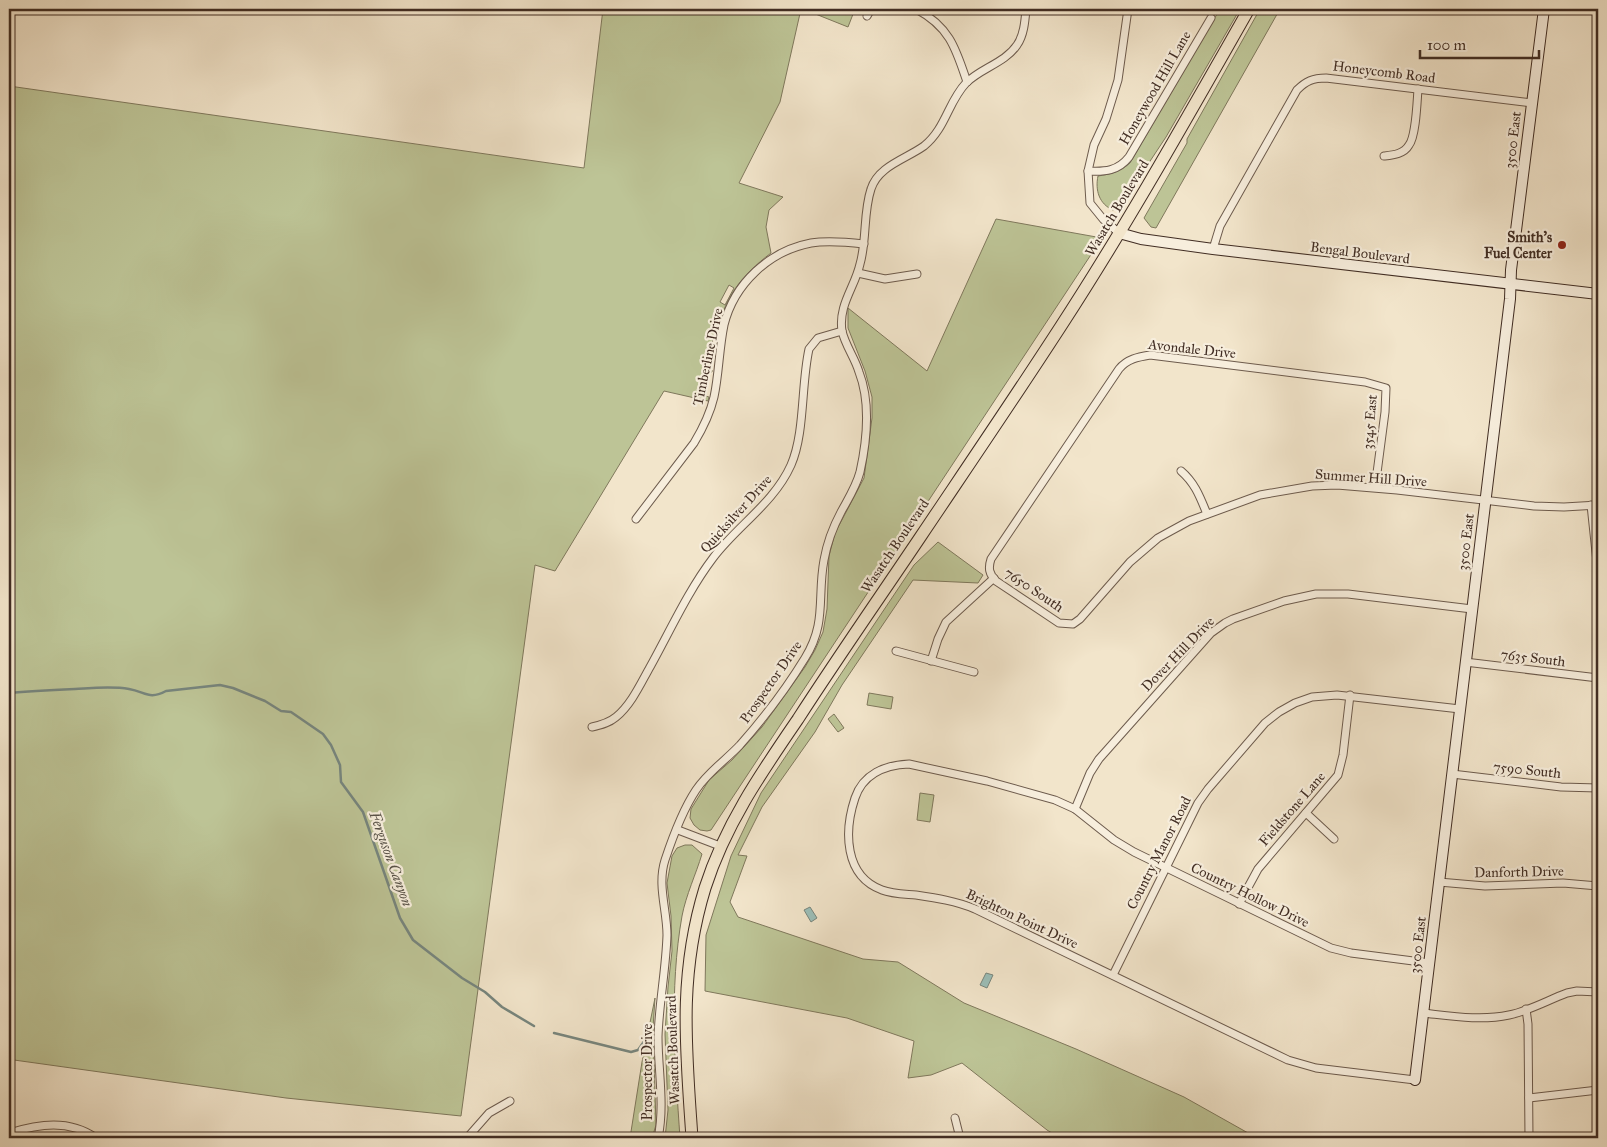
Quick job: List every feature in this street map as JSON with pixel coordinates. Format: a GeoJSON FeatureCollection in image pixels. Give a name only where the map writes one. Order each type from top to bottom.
{"type":"FeatureCollection","features":[{"type":"Feature","properties":{"kind":"main road","name":"Wasatch Boulevard"},"geometry":{"type":"LineString","coordinates":[[692,1138],[685,1039],[686,980],[699,910],[720,846],[753,785],[1061,327],[1176,139],[1249,9]]}},
{"type":"Feature","properties":{"kind":"street"},"geometry":{"type":"LineString","coordinates":[[867,16],[871,9]]}},
{"type":"Feature","properties":{"kind":"street"},"geometry":{"type":"LineString","coordinates":[[916,9],[938,24],[949,36],[956,49],[966,82]]}},
{"type":"Feature","properties":{"kind":"street","name":"Prospector Drive"},"geometry":{"type":"LineString","coordinates":[[658,1138],[661,1114],[658,1059],[659,1012],[667,932],[661,883],[663,866],[688,804],[697,788],[708,775],[738,748],[764,718],[806,657],[818,630],[821,615],[823,560],[833,529],[858,480],[867,420],[864,386],[842,331],[841,316],[844,302],[858,273],[872,185],[877,176],[925,145],[935,135],[944,123],[957,95],[966,82],[1011,52],[1019,43],[1026,9]]}},
{"type":"Feature","properties":{"kind":"street"},"geometry":{"type":"LineString","coordinates":[[1119,233],[1094,210],[1090,203],[1088,171],[1094,145],[1106,118],[1118,80],[1128,9]]}},
{"type":"Feature","properties":{"kind":"street","name":"3500 East"},"geometry":{"type":"LineString","coordinates":[[1415,1080],[1485,500],[1510,284],[1510,270],[1544,9]]}},
{"type":"Feature","properties":{"kind":"street","name":"Honeywood Hill Lane"},"geometry":{"type":"LineString","coordinates":[[1088,171],[1115,169],[1129,157],[1211,18]]}},
{"type":"Feature","properties":{"kind":"street","name":"Honeycomb Road"},"geometry":{"type":"LineString","coordinates":[[1213,249],[1220,226],[1297,90],[1305,82],[1326,78],[1532,103]]}},
{"type":"Feature","properties":{"kind":"street"},"geometry":{"type":"LineString","coordinates":[[1384,156],[1404,151],[1410,145],[1413,136],[1418,89]]}},
{"type":"Feature","properties":{"kind":"street","name":"Bengal Boulevard"},"geometry":{"type":"LineString","coordinates":[[1119,233],[1141,239],[1213,249],[1598,294]]}},
{"type":"Feature","properties":{"kind":"street","name":"Timberline Drive"},"geometry":{"type":"LineString","coordinates":[[636,519],[702,430],[714,396],[722,337],[728,312],[734,299],[751,275],[786,250],[811,243],[837,241],[864,244]]}},
{"type":"Feature","properties":{"kind":"street"},"geometry":{"type":"LineString","coordinates":[[858,273],[885,279],[917,274]]}},
{"type":"Feature","properties":{"kind":"street","name":"Quicksilver Drive"},"geometry":{"type":"LineString","coordinates":[[592,727],[603,725],[617,717],[629,702],[704,570],[726,541],[768,499],[785,477],[795,451],[809,349],[818,338],[842,331]]}},
{"type":"Feature","properties":{"kind":"street","name":"Avondale Drive"},"geometry":{"type":"LineString","coordinates":[[989,571],[991,559],[1119,369],[1133,358],[1160,357],[1366,382],[1386,388]]}},
{"type":"Feature","properties":{"kind":"street","name":"3545 East"},"geometry":{"type":"LineString","coordinates":[[1375,488],[1385,412],[1386,388]]}},
{"type":"Feature","properties":{"kind":"street"},"geometry":{"type":"LineString","coordinates":[[1181,471],[1190,478],[1196,487],[1207,514]]}},
{"type":"Feature","properties":{"kind":"street","name":"Summer Hill Drive"},"geometry":{"type":"LineString","coordinates":[[1068,625],[1080,619],[1143,549],[1172,528],[1260,495],[1287,489],[1337,485],[1534,506],[1595,505]]}},
{"type":"Feature","properties":{"kind":"street"},"geometry":{"type":"LineString","coordinates":[[1595,505],[1596,562]]}},
{"type":"Feature","properties":{"kind":"street","name":"7650 South"},"geometry":{"type":"LineString","coordinates":[[989,571],[994,578],[1059,623],[1068,625]]}},
{"type":"Feature","properties":{"kind":"street"},"geometry":{"type":"LineString","coordinates":[[932,660],[938,639],[946,622],[994,578]]}},
{"type":"Feature","properties":{"kind":"street","name":"Dover Hill Drive"},"geometry":{"type":"LineString","coordinates":[[1074,809],[1090,773],[1099,759],[1211,633],[1225,623],[1284,601],[1316,594],[1348,594],[1472,609]]}},
{"type":"Feature","properties":{"kind":"street"},"geometry":{"type":"LineString","coordinates":[[896,651],[974,672]]}},
{"type":"Feature","properties":{"kind":"street","name":"7635 South"},"geometry":{"type":"LineString","coordinates":[[1466,662],[1598,678]]}},
{"type":"Feature","properties":{"kind":"street","name":"Country Manor Road"},"geometry":{"type":"LineString","coordinates":[[1113,975],[1189,818],[1203,796],[1265,723],[1279,712],[1295,703],[1325,695],[1350,695],[1460,709]]}},
{"type":"Feature","properties":{"kind":"street","name":"Fieldstone Lane"},"geometry":{"type":"LineString","coordinates":[[1239,904],[1258,869],[1338,775],[1342,760],[1350,695]]}},
{"type":"Feature","properties":{"kind":"street","name":"Brighton Point Drive"},"geometry":{"type":"LineString","coordinates":[[1074,809],[1038,794],[987,781],[916,766],[896,765],[872,774],[859,789],[853,809],[849,834],[851,858],[856,870],[864,879],[882,890],[938,898],[963,904],[1302,1065],[1415,1080]]}},
{"type":"Feature","properties":{"kind":"street","name":"7590 South"},"geometry":{"type":"LineString","coordinates":[[1452,774],[1561,786],[1598,788]]}},
{"type":"Feature","properties":{"kind":"street","name":"Country Hollow Drive"},"geometry":{"type":"LineString","coordinates":[[1074,809],[1114,840],[1134,852],[1331,948],[1430,962]]}},
{"type":"Feature","properties":{"kind":"street"},"geometry":{"type":"LineString","coordinates":[[1306,813],[1334,839]]}},
{"type":"Feature","properties":{"kind":"street"},"geometry":{"type":"LineString","coordinates":[[678,830],[720,846]]}},
{"type":"Feature","properties":{"kind":"street","name":"Danforth Drive"},"geometry":{"type":"LineString","coordinates":[[1440,882],[1485,886],[1563,883],[1598,886]]}},
{"type":"Feature","properties":{"kind":"street"},"geometry":{"type":"LineString","coordinates":[[1423,1012],[1464,1018],[1487,1018],[1510,1015],[1567,993],[1598,992]]}},
{"type":"Feature","properties":{"kind":"street"},"geometry":{"type":"LineString","coordinates":[[1526,1009],[1528,1024],[1529,1138]]}},
{"type":"Feature","properties":{"kind":"street"},"geometry":{"type":"LineString","coordinates":[[1529,1098],[1598,1090]]}},
{"type":"Feature","properties":{"kind":"street"},"geometry":{"type":"LineString","coordinates":[[467,1138],[489,1114],[510,1101]]}},
{"type":"Feature","properties":{"kind":"street"},"geometry":{"type":"LineString","coordinates":[[955,1118],[960,1138]]}},
{"type":"Feature","properties":{"kind":"street"},"geometry":{"type":"LineString","coordinates":[[9,1133],[31,1126],[47,1124],[63,1125],[77,1129],[96,1138]]}},
{"type":"Feature","properties":{"kind":"green space"},"geometry":{"type":"Polygon","coordinates":[[[603,9],[801,9],[780,102],[739,183],[783,197],[769,210],[766,227],[771,253],[742,279],[723,311],[717,337],[713,337],[709,369],[712,372],[706,374],[702,395],[709,397],[708,401],[664,391],[555,571],[535,565],[461,1116],[286,1098],[14,1060],[9,1061],[9,86],[584,168],[603,9]],[[729,285],[720,302],[725,305],[734,288],[729,285]]]}},
{"type":"Feature","properties":{"kind":"green space"},"geometry":{"type":"Polygon","coordinates":[[[803,9],[855,9],[848,27],[803,9]]]}},
{"type":"Feature","properties":{"kind":"green space"},"geometry":{"type":"Polygon","coordinates":[[[1220,9],[1240,9],[1166,137],[1121,205],[1113,210],[1104,204],[1099,196],[1098,176],[1123,169],[1130,163],[1220,9]]]}},
{"type":"Feature","properties":{"kind":"green space"},"geometry":{"type":"Polygon","coordinates":[[[1260,9],[1280,9],[1156,228],[1151,227],[1144,218],[1260,9]]]}},
{"type":"Feature","properties":{"kind":"green space"},"geometry":{"type":"Polygon","coordinates":[[[996,219],[1102,238],[711,830],[700,830],[690,818],[691,809],[709,780],[732,760],[762,727],[805,667],[823,632],[827,609],[829,556],[835,533],[864,478],[872,418],[872,397],[865,371],[848,328],[848,308],[927,371],[996,219]]]}},
{"type":"Feature","properties":{"kind":"green space"},"geometry":{"type":"Polygon","coordinates":[[[938,542],[983,575],[978,583],[913,580],[842,685],[815,732],[762,807],[738,855],[747,856],[730,902],[738,917],[863,959],[898,962],[964,1003],[1076,1049],[1184,1097],[1257,1138],[1060,1138],[1047,1130],[962,1063],[931,1075],[908,1078],[914,1041],[847,1018],[705,991],[706,935],[731,856],[761,793],[914,565],[938,542]]]}},
{"type":"Feature","properties":{"kind":"green space"},"geometry":{"type":"Polygon","coordinates":[[[869,693],[893,697],[891,709],[867,705],[869,693]]]}},
{"type":"Feature","properties":{"kind":"green space"},"geometry":{"type":"Polygon","coordinates":[[[834,714],[844,728],[838,732],[828,719],[834,714]]]}},
{"type":"Feature","properties":{"kind":"green space"},"geometry":{"type":"Polygon","coordinates":[[[920,793],[934,795],[930,822],[917,820],[920,793]]]}},
{"type":"Feature","properties":{"kind":"green space"},"geometry":{"type":"Polygon","coordinates":[[[692,845],[702,854],[684,908],[678,944],[674,1027],[680,1138],[665,1138],[668,1110],[665,1034],[672,951],[671,916],[667,883],[672,856],[677,848],[692,845]]]}},
{"type":"Feature","properties":{"kind":"green space"},"geometry":{"type":"Polygon","coordinates":[[[655,998],[653,1028],[656,1125],[652,1138],[630,1138],[642,1062],[655,998]]]}},
{"type":"Feature","properties":{"kind":"water"},"geometry":{"type":"Polygon","coordinates":[[[810,907],[817,918],[811,922],[804,910],[810,907]]]}},
{"type":"Feature","properties":{"kind":"water"},"geometry":{"type":"Polygon","coordinates":[[[986,973],[993,975],[987,988],[980,985],[986,973]]]}},
{"type":"Feature","properties":{"kind":"waterway","name":"Ferguson Canyon"},"geometry":{"type":"LineString","coordinates":[[9,693],[109,687],[155,695],[166,691],[220,685],[233,688],[265,701],[281,711],[291,712],[323,734],[331,745],[340,765],[341,782],[363,812],[400,918],[413,940],[462,978],[485,992],[502,1007],[534,1026]]}},
{"type":"Feature","properties":{"kind":"waterway","name":"Ferguson Canyon"},"geometry":{"type":"LineString","coordinates":[[554,1033],[631,1052],[638,1050],[650,1033]]}},
{"type":"Feature","properties":{"kind":"place","name":"Smith's Fuel Center"},"geometry":{"type":"Point","coordinates":[1562,245]}}]}
